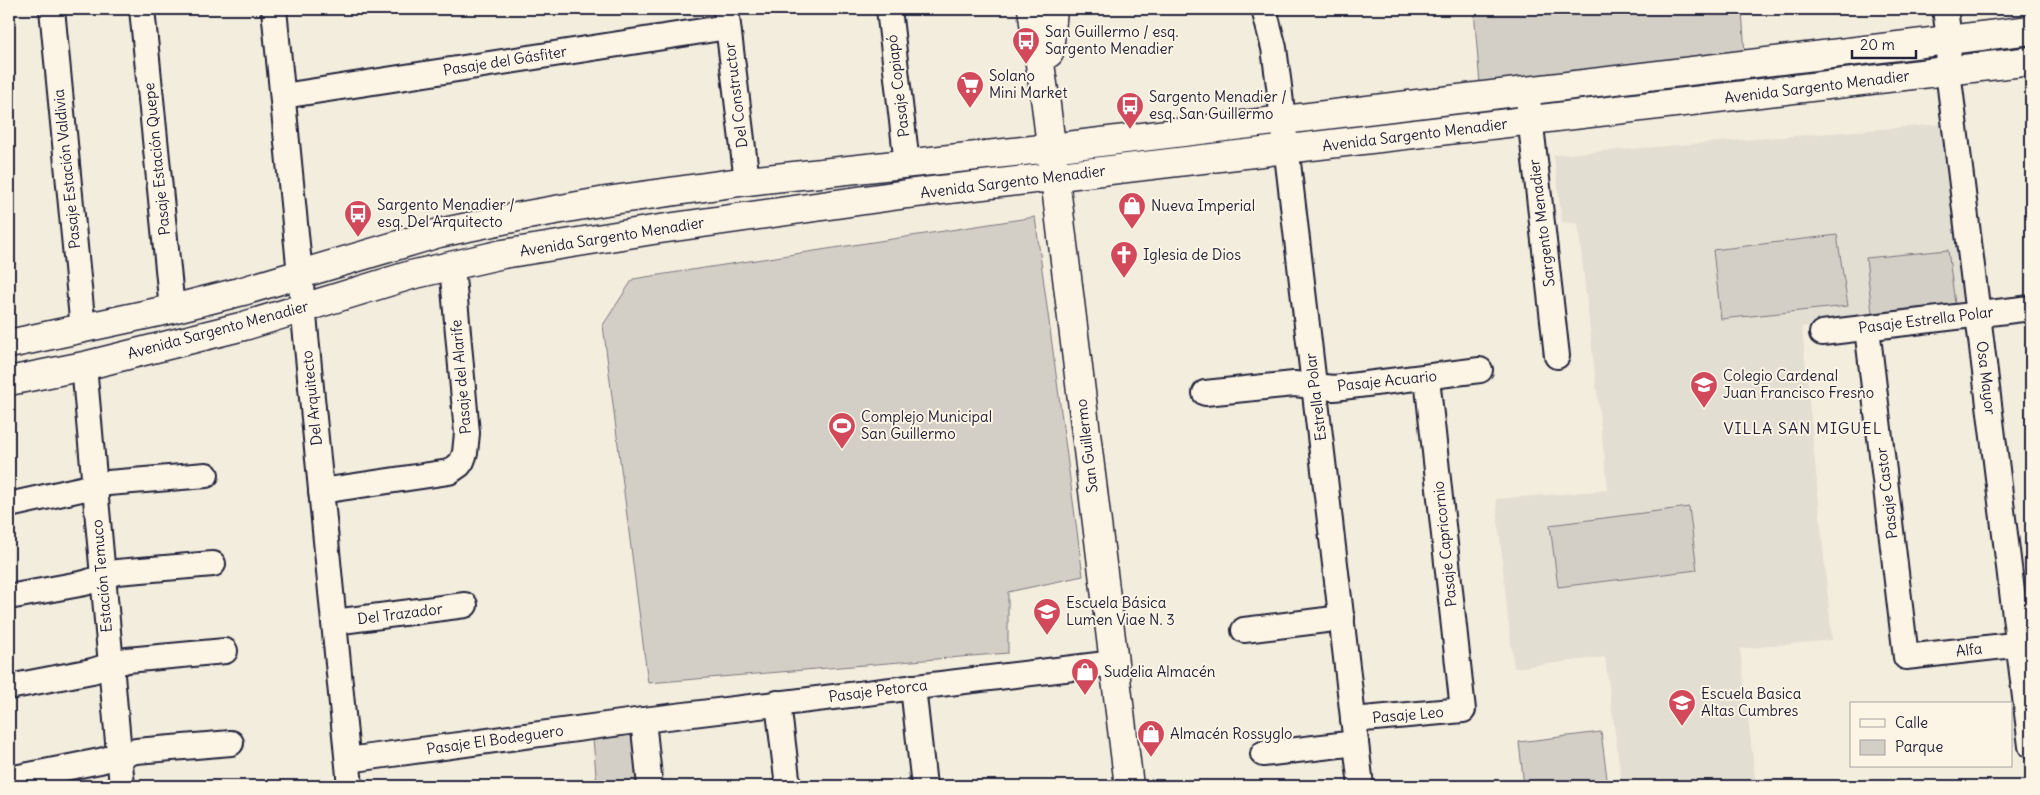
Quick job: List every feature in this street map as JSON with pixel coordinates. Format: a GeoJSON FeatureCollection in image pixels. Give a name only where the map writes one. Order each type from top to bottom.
{"type":"FeatureCollection","features":[{"type":"Feature","properties":{"kind":"street","name":"Pasaje Estación Valdivia"},"geometry":{"type":"LineString","coordinates":[[52,9],[83,329]]}},
{"type":"Feature","properties":{"kind":"street","name":"Pasaje Estación Quepe"},"geometry":{"type":"LineString","coordinates":[[142,9],[172,309]]}},
{"type":"Feature","properties":{"kind":"street","name":"Del Arquitecto"},"geometry":{"type":"LineString","coordinates":[[274,9],[350,786]]}},
{"type":"Feature","properties":{"kind":"street","name":"Pasaje Copiapó"},"geometry":{"type":"LineString","coordinates":[[889,9],[907,164]]}},
{"type":"Feature","properties":{"kind":"street","name":"San Guillermo"},"geometry":{"type":"LineString","coordinates":[[1032,9],[1055,177],[1129,786]]}},
{"type":"Feature","properties":{"kind":"street","name":"San Guillermo"},"geometry":{"type":"LineString","coordinates":[[1046,105],[1053,9]]}},
{"type":"Feature","properties":{"kind":"street","name":"Estrella Polar"},"geometry":{"type":"LineString","coordinates":[[1264,9],[1274,48],[1287,150],[1361,786]]}},
{"type":"Feature","properties":{"kind":"street","name":"Osa Mayor"},"geometry":{"type":"LineString","coordinates":[[1945,9],[1949,39],[1948,70],[1978,314],[2025,644],[2031,746]]}},
{"type":"Feature","properties":{"kind":"street","name":"Pasaje del Gásfiter"},"geometry":{"type":"LineString","coordinates":[[282,96],[727,18]]}},
{"type":"Feature","properties":{"kind":"street","name":"Del Constructor"},"geometry":{"type":"LineString","coordinates":[[727,18],[747,181]]}},
{"type":"Feature","properties":{"kind":"street","name":"Avenida Sargento Menadier"},"geometry":{"type":"LineString","coordinates":[[9,344],[172,309],[243,291],[405,242],[479,224],[597,203],[747,181],[1051,148],[2031,30]]}},
{"type":"Feature","properties":{"kind":"street","name":"Avenida Sargento Menadier"},"geometry":{"type":"LineString","coordinates":[[9,381],[84,366],[244,326],[376,285],[503,254],[653,230],[822,205],[2031,61]]}},
{"type":"Feature","properties":{"kind":"street","name":"Sargento Menadier"},"geometry":{"type":"LineString","coordinates":[[1527,90],[1557,356]]}},
{"type":"Feature","properties":{"kind":"street","name":"Pasaje del Alarife"},"geometry":{"type":"LineString","coordinates":[[321,491],[449,472],[459,466],[465,453],[467,422],[452,266]]}},
{"type":"Feature","properties":{"kind":"street","name":"Pasaje Estrella Polar"},"geometry":{"type":"LineString","coordinates":[[1822,333],[2031,308]]}},
{"type":"Feature","properties":{"kind":"street","name":"Pasaje Castor"},"geometry":{"type":"LineString","coordinates":[[1867,328],[1906,657]]}},
{"type":"Feature","properties":{"kind":"street","name":"Estación Temuco"},"geometry":{"type":"LineString","coordinates":[[84,366],[122,786]]}},
{"type":"Feature","properties":{"kind":"street","name":"Pasaje Acuario"},"geometry":{"type":"LineString","coordinates":[[1205,393],[1294,384],[1334,388],[1480,370]]}},
{"type":"Feature","properties":{"kind":"street","name":"Pasaje Capricornio"},"geometry":{"type":"LineString","coordinates":[[1427,378],[1463,710]]}},
{"type":"Feature","properties":{"kind":"street"},"geometry":{"type":"LineString","coordinates":[[9,505],[108,483],[206,475]]}},
{"type":"Feature","properties":{"kind":"street"},"geometry":{"type":"LineString","coordinates":[[9,597],[85,583],[117,572],[213,564]]}},
{"type":"Feature","properties":{"kind":"street","name":"Del Trazador"},"geometry":{"type":"LineString","coordinates":[[334,622],[466,605]]}},
{"type":"Feature","properties":{"kind":"street"},"geometry":{"type":"LineString","coordinates":[[1244,630],[1342,618]]}},
{"type":"Feature","properties":{"kind":"street","name":"Alfa"},"geometry":{"type":"LineString","coordinates":[[1906,657],[2025,644]]}},
{"type":"Feature","properties":{"kind":"street"},"geometry":{"type":"LineString","coordinates":[[9,687],[92,671],[127,660],[225,651]]}},
{"type":"Feature","properties":{"kind":"street","name":"Pasaje Petorca"},"geometry":{"type":"LineString","coordinates":[[643,720],[1114,663]]}},
{"type":"Feature","properties":{"kind":"street"},"geometry":{"type":"LineString","coordinates":[[914,687],[924,786]]}},
{"type":"Feature","properties":{"kind":"street"},"geometry":{"type":"LineString","coordinates":[[778,703],[788,786]]}},
{"type":"Feature","properties":{"kind":"street","name":"Pasaje Leo"},"geometry":{"type":"LineString","coordinates":[[1353,720],[1463,710]]}},
{"type":"Feature","properties":{"kind":"street"},"geometry":{"type":"LineString","coordinates":[[643,720],[650,786]]}},
{"type":"Feature","properties":{"kind":"street","name":"Pasaje El Bodeguero"},"geometry":{"type":"LineString","coordinates":[[348,760],[643,720]]}},
{"type":"Feature","properties":{"kind":"street"},"geometry":{"type":"LineString","coordinates":[[9,779],[136,751],[231,743]]}},
{"type":"Feature","properties":{"kind":"street"},"geometry":{"type":"LineString","coordinates":[[1262,754],[1356,743]]}},
{"type":"Feature","properties":{"kind":"shaded area","name":"Colegio Cardenal Juan Francisco Fresno"},"geometry":{"type":"Polygon","coordinates":[[[1943,124],[1965,308],[1802,327],[1832,640],[1740,649],[1756,786],[1622,786],[1605,657],[1514,668],[1509,628],[1496,499],[1608,490],[1578,224],[1562,222],[1554,155],[1943,124]]]}},
{"type":"Feature","properties":{"kind":"green space"},"geometry":{"type":"Polygon","coordinates":[[[1474,9],[1742,9],[1745,55],[1480,85],[1474,9]]]}},
{"type":"Feature","properties":{"kind":"green space","name":"Complejo Municipal San Guillermo"},"geometry":{"type":"Polygon","coordinates":[[[1035,217],[1083,576],[1008,592],[1008,653],[648,683],[603,325],[633,279],[1035,217]]]}},
{"type":"Feature","properties":{"kind":"green space"},"geometry":{"type":"Polygon","coordinates":[[[1837,235],[1848,306],[1721,319],[1713,250],[1837,235]]]}},
{"type":"Feature","properties":{"kind":"green space"},"geometry":{"type":"Polygon","coordinates":[[[1948,250],[1955,304],[1872,313],[1866,258],[1948,250]]]}},
{"type":"Feature","properties":{"kind":"green space"},"geometry":{"type":"Polygon","coordinates":[[[1689,507],[1697,570],[1558,587],[1550,525],[1689,507]]]}},
{"type":"Feature","properties":{"kind":"green space"},"geometry":{"type":"Polygon","coordinates":[[[1601,732],[1608,786],[1524,786],[1519,742],[1601,732]]]}},
{"type":"Feature","properties":{"kind":"green space"},"geometry":{"type":"Polygon","coordinates":[[[632,735],[638,786],[597,786],[593,739],[632,735]]]}},
{"type":"Feature","properties":{"kind":"place","name":"San Guillermo / esq. Sargento Menadier"},"geometry":{"type":"Point","coordinates":[1026,65]}},
{"type":"Feature","properties":{"kind":"place","name":"Solano Mini Market"},"geometry":{"type":"Point","coordinates":[970,109]}},
{"type":"Feature","properties":{"kind":"place","name":"Sargento Menadier / esq. San Guillermo"},"geometry":{"type":"Point","coordinates":[1130,130]}},
{"type":"Feature","properties":{"kind":"place","name":"Nueva Imperial"},"geometry":{"type":"Point","coordinates":[1132,230]}},
{"type":"Feature","properties":{"kind":"place","name":"Sargento Menadier / esq. Del Arquitecto"},"geometry":{"type":"Point","coordinates":[358,238]}},
{"type":"Feature","properties":{"kind":"place","name":"Iglesia de Dios"},"geometry":{"type":"Point","coordinates":[1124,279]}},
{"type":"Feature","properties":{"kind":"place","name":"Colegio Cardenal Juan Francisco Fresno"},"geometry":{"type":"Point","coordinates":[1704,409]}},
{"type":"Feature","properties":{"kind":"place","name":"Complejo Municipal San Guillermo"},"geometry":{"type":"Point","coordinates":[842,450]}},
{"type":"Feature","properties":{"kind":"place","name":"Escuela Básica Lumen Viae N. 3"},"geometry":{"type":"Point","coordinates":[1047,636]}},
{"type":"Feature","properties":{"kind":"place","name":"Sudelia Almacén"},"geometry":{"type":"Point","coordinates":[1085,696]}},
{"type":"Feature","properties":{"kind":"place","name":"Escuela Basica Altas Cumbres"},"geometry":{"type":"Point","coordinates":[1682,727]}},
{"type":"Feature","properties":{"kind":"place","name":"Almacén Rossyglo"},"geometry":{"type":"Point","coordinates":[1151,758]}},
{"type":"Feature","properties":{"kind":"district","name":"VILLA SAN MIGUEL"},"geometry":{"type":"Point","coordinates":[1803,428]}}]}
